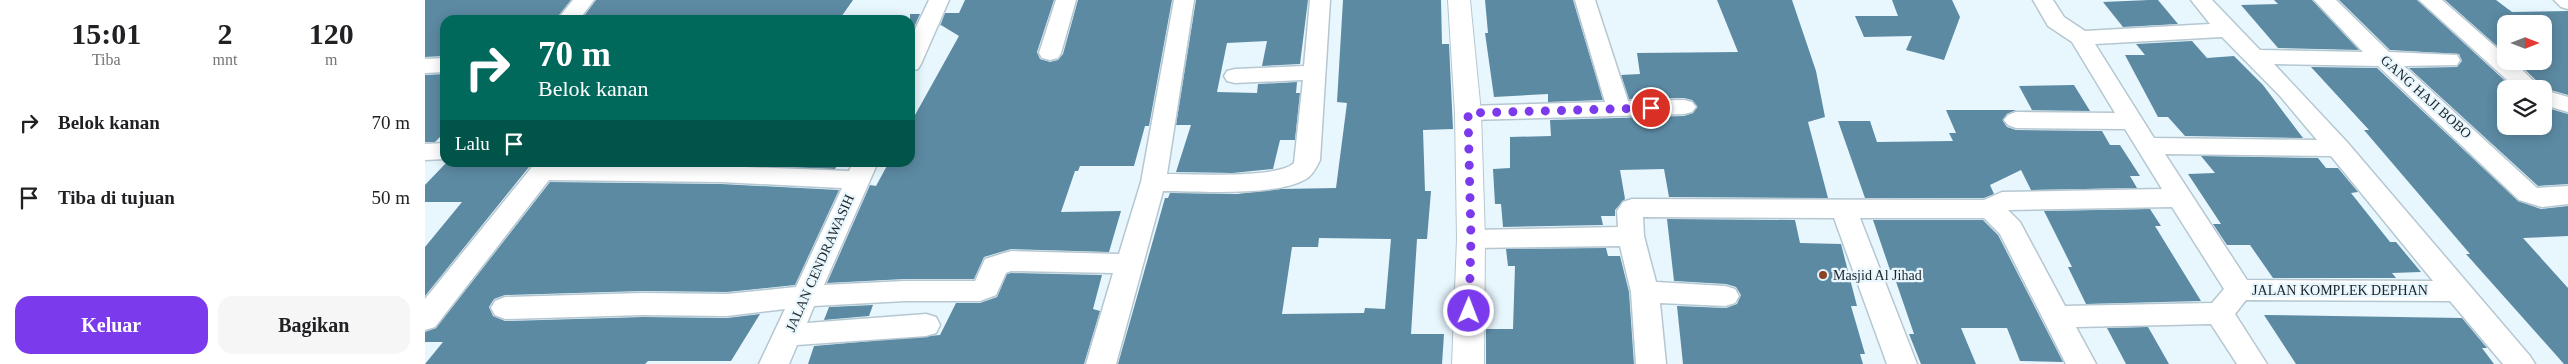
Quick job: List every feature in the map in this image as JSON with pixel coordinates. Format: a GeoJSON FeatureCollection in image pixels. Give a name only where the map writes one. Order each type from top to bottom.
{"type":"FeatureCollection","features":[{"type":"Feature","properties":{"kind":"street"},"geometry":{"type":"LineString","coordinates":[[572,15],[583,0]]}},
{"type":"Feature","properties":{"kind":"street"},"geometry":{"type":"LineString","coordinates":[[915,53],[939,0]]}},
{"type":"Feature","properties":{"kind":"street"},"geometry":{"type":"LineString","coordinates":[[1050,54],[1066,0]]}},
{"type":"Feature","properties":{"kind":"street"},"geometry":{"type":"LineString","coordinates":[[1101,364],[1153,182],[1185,0]]}},
{"type":"Feature","properties":{"kind":"street"},"geometry":{"type":"LineString","coordinates":[[1153,182],[1259,180],[1289,177],[1297,174],[1308,160],[1320,0]]}},
{"type":"Feature","properties":{"kind":"street"},"geometry":{"type":"LineString","coordinates":[[1459,0],[1468,113],[1471,239],[1468,364]]}},
{"type":"Feature","properties":{"kind":"street"},"geometry":{"type":"LineString","coordinates":[[1585,0],[1619,108]]}},
{"type":"Feature","properties":{"kind":"street"},"geometry":{"type":"LineString","coordinates":[[2043,0],[2056,21],[2081,38],[2178,198],[2239,290]]}},
{"type":"Feature","properties":{"kind":"street","name":"JALAN KOMPLEK DEPHAN"},"geometry":{"type":"LineString","coordinates":[[2201,0],[2225,30],[2276,77],[2338,148],[2455,291],[2520,364]]}},
{"type":"Feature","properties":{"kind":"street","name":"GANG HAJI BOBO"},"geometry":{"type":"LineString","coordinates":[[2324,0],[2382,58],[2528,194],[2543,198],[2568,195]]}},
{"type":"Feature","properties":{"kind":"street"},"geometry":{"type":"LineString","coordinates":[[2429,0],[2521,80]]}},
{"type":"Feature","properties":{"kind":"street"},"geometry":{"type":"LineString","coordinates":[[2565,0],[2568,3]]}},
{"type":"Feature","properties":{"kind":"street"},"geometry":{"type":"LineString","coordinates":[[2081,38],[2225,30]]}},
{"type":"Feature","properties":{"kind":"street"},"geometry":{"type":"LineString","coordinates":[[2253,57],[2449,60]]}},
{"type":"Feature","properties":{"kind":"street"},"geometry":{"type":"LineString","coordinates":[[425,66],[440,65]]}},
{"type":"Feature","properties":{"kind":"street"},"geometry":{"type":"LineString","coordinates":[[1235,76],[1314,73]]}},
{"type":"Feature","properties":{"kind":"street"},"geometry":{"type":"LineString","coordinates":[[2552,100],[2568,105]]}},
{"type":"Feature","properties":{"kind":"street"},"geometry":{"type":"LineString","coordinates":[[1468,113],[1684,106]]}},
{"type":"Feature","properties":{"kind":"street"},"geometry":{"type":"LineString","coordinates":[[2016,120],[2133,121]]}},
{"type":"Feature","properties":{"kind":"street"},"geometry":{"type":"LineString","coordinates":[[2148,146],[2338,148]]}},
{"type":"Feature","properties":{"kind":"street"},"geometry":{"type":"LineString","coordinates":[[425,152],[440,151]]}},
{"type":"Feature","properties":{"kind":"street"},"geometry":{"type":"LineString","coordinates":[[425,319],[546,168],[721,174],[862,171]]}},
{"type":"Feature","properties":{"kind":"street","name":"JALAN CENDRAWASIH"},"geometry":{"type":"LineString","coordinates":[[774,364],[862,171]]}},
{"type":"Feature","properties":{"kind":"street"},"geometry":{"type":"LineString","coordinates":[[1651,364],[1645,292],[1631,236],[1630,211],[1632,208],[1989,209],[2002,201],[2178,198]]}},
{"type":"Feature","properties":{"kind":"street"},"geometry":{"type":"LineString","coordinates":[[1989,209],[2003,218],[2011,229],[2081,364]]}},
{"type":"Feature","properties":{"kind":"street"},"geometry":{"type":"LineString","coordinates":[[1844,210],[1902,364]]}},
{"type":"Feature","properties":{"kind":"street"},"geometry":{"type":"LineString","coordinates":[[1471,239],[1631,236]]}},
{"type":"Feature","properties":{"kind":"street"},"geometry":{"type":"LineString","coordinates":[[505,308],[643,304],[727,306],[804,296],[905,291],[980,291],[986,288],[995,266],[1011,261],[1129,264]]}},
{"type":"Feature","properties":{"kind":"street","name":"JALAN KOMPLEK DEPHAN"},"geometry":{"type":"LineString","coordinates":[[2219,313],[2239,290],[2455,291]]}},
{"type":"Feature","properties":{"kind":"street"},"geometry":{"type":"LineString","coordinates":[[1645,292],[1725,296]]}},
{"type":"Feature","properties":{"kind":"street"},"geometry":{"type":"LineString","coordinates":[[2055,317],[2219,313],[2252,364]]}},
{"type":"Feature","properties":{"kind":"street"},"geometry":{"type":"LineString","coordinates":[[788,335],[925,325]]}},
{"type":"Feature","properties":{"kind":"building"},"geometry":{"type":"Polygon","coordinates":[[[425,0],[571,0],[559,15],[440,15],[440,56],[425,57],[425,0]]]}},
{"type":"Feature","properties":{"kind":"building"},"geometry":{"type":"Polygon","coordinates":[[[596,0],[853,0],[842,15],[585,15],[596,0]]]}},
{"type":"Feature","properties":{"kind":"building"},"geometry":{"type":"Polygon","coordinates":[[[965,0],[1054,0],[1037,52],[1040,59],[1050,62],[1058,60],[1063,54],[1078,0],[1172,0],[1149,126],[1145,126],[1134,166],[1080,166],[1078,171],[1075,171],[1061,212],[1121,211],[1109,252],[1011,249],[984,257],[974,279],[905,279],[827,283],[870,185],[876,186],[886,167],[915,167],[915,115],[959,36],[940,26],[945,13],[959,13],[965,0]]]}},
{"type":"Feature","properties":{"kind":"building"},"geometry":{"type":"Polygon","coordinates":[[[1196,0],[1308,0],[1300,64],[1262,66],[1267,41],[1227,43],[1217,92],[1257,93],[1258,84],[1297,82],[1296,93],[1300,93],[1295,140],[1280,140],[1273,169],[1233,173],[1176,172],[1191,125],[1176,125],[1196,0]]]}},
{"type":"Feature","properties":{"kind":"building"},"geometry":{"type":"Polygon","coordinates":[[[1343,0],[1441,0],[1442,44],[1449,44],[1453,129],[1423,130],[1425,191],[1431,191],[1427,239],[1417,239],[1411,334],[1444,334],[1442,364],[1118,364],[1165,198],[1168,198],[1170,193],[1237,194],[1281,189],[1336,188],[1347,103],[1337,102],[1343,0]],[[1319,238],[1318,247],[1292,247],[1282,314],[1364,313],[1365,308],[1385,309],[1391,239],[1319,238]]]}},
{"type":"Feature","properties":{"kind":"building"},"geometry":{"type":"Polygon","coordinates":[[[1485,0],[1573,0],[1603,100],[1548,102],[1548,94],[1494,97],[1485,33],[1488,33],[1485,0]]]}},
{"type":"Feature","properties":{"kind":"building"},"geometry":{"type":"Polygon","coordinates":[[[1717,0],[1792,0],[1816,71],[1825,117],[1808,122],[1828,198],[1669,197],[1664,169],[1620,170],[1625,199],[1615,210],[1615,216],[1601,216],[1603,225],[1503,227],[1501,204],[1495,204],[1493,169],[1510,168],[1510,137],[1551,136],[1550,120],[1684,116],[1693,113],[1697,106],[1692,100],[1684,98],[1629,99],[1621,75],[1640,74],[1637,53],[1738,52],[1717,0]]]}},
{"type":"Feature","properties":{"kind":"building"},"geometry":{"type":"Polygon","coordinates":[[[1892,0],[1952,0],[1960,17],[1944,60],[1906,50],[1912,36],[1864,37],[1855,16],[1898,16],[1892,0]]]}},
{"type":"Feature","properties":{"kind":"building"},"geometry":{"type":"Polygon","coordinates":[[[2158,0],[2178,24],[2123,27],[2103,2],[2158,0]]]}},
{"type":"Feature","properties":{"kind":"building"},"geometry":{"type":"Polygon","coordinates":[[[2274,0],[2312,0],[2359,50],[2278,48],[2241,5],[2278,4],[2274,0]]]}},
{"type":"Feature","properties":{"kind":"building"},"geometry":{"type":"Polygon","coordinates":[[[2339,0],[2417,0],[2504,80],[2497,80],[2497,135],[2552,135],[2552,109],[2568,114],[2568,184],[2538,186],[2409,68],[2457,67],[2462,61],[2459,54],[2390,50],[2339,0]]]}},
{"type":"Feature","properties":{"kind":"building"},"geometry":{"type":"Polygon","coordinates":[[[2445,0],[2496,0],[2512,12],[2568,11],[2568,95],[2552,90],[2552,80],[2536,80],[2525,70],[2553,70],[2553,15],[2497,15],[2497,46],[2445,0]]]}},
{"type":"Feature","properties":{"kind":"building"},"geometry":{"type":"Polygon","coordinates":[[[920,14],[915,25],[915,15],[910,15],[920,14]]]}},
{"type":"Feature","properties":{"kind":"building"},"geometry":{"type":"Polygon","coordinates":[[[2192,41],[2207,58],[2234,56],[2263,85],[2303,138],[2185,136],[2168,117],[2158,117],[2125,55],[2145,55],[2136,44],[2192,41]]]}},
{"type":"Feature","properties":{"kind":"building"},"geometry":{"type":"Polygon","coordinates":[[[2311,67],[2377,68],[2518,201],[2541,209],[2568,206],[2568,236],[2523,238],[2568,288],[2568,364],[2564,364],[2466,254],[2470,254],[2364,130],[2369,130],[2311,67]]]}},
{"type":"Feature","properties":{"kind":"building"},"geometry":{"type":"Polygon","coordinates":[[[440,74],[440,137],[435,142],[425,142],[425,75],[440,74]]]}},
{"type":"Feature","properties":{"kind":"building"},"geometry":{"type":"Polygon","coordinates":[[[2074,85],[2090,111],[2016,110],[2032,110],[2019,86],[2074,85]]]}},
{"type":"Feature","properties":{"kind":"building"},"geometry":{"type":"Polygon","coordinates":[[[1946,110],[2016,110],[2007,114],[2003,121],[2007,127],[2016,130],[2102,131],[2110,145],[2120,145],[2140,176],[2130,176],[2137,188],[2031,190],[2021,170],[1990,185],[1994,194],[1984,198],[1865,198],[1838,121],[1870,121],[1877,142],[1953,141],[1949,133],[1956,133],[1946,110]]]}},
{"type":"Feature","properties":{"kind":"building"},"geometry":{"type":"Polygon","coordinates":[[[2201,156],[2318,158],[2326,168],[2338,168],[2358,192],[2351,193],[2390,242],[2396,242],[2421,272],[2392,273],[2396,278],[2273,278],[2250,245],[2227,245],[2213,224],[2221,224],[2188,174],[2215,173],[2201,156]]]}},
{"type":"Feature","properties":{"kind":"building"},"geometry":{"type":"Polygon","coordinates":[[[442,167],[529,167],[425,296],[425,247],[462,202],[425,202],[425,185],[442,167]]]}},
{"type":"Feature","properties":{"kind":"building"},"geometry":{"type":"Polygon","coordinates":[[[781,167],[836,167],[835,169],[781,167]]]}},
{"type":"Feature","properties":{"kind":"building"},"geometry":{"type":"Polygon","coordinates":[[[550,182],[721,184],[839,190],[795,285],[727,292],[643,291],[505,295],[494,299],[489,307],[493,316],[505,321],[643,317],[727,318],[760,314],[731,361],[648,361],[645,364],[425,364],[443,342],[425,342],[425,332],[436,328],[550,182]]]}},
{"type":"Feature","properties":{"kind":"building"},"geometry":{"type":"Polygon","coordinates":[[[2150,209],[2161,226],[2155,226],[2201,301],[2086,304],[2068,267],[2072,267],[2044,211],[2150,209]]]}},
{"type":"Feature","properties":{"kind":"building"},"geometry":{"type":"Polygon","coordinates":[[[1667,219],[1795,220],[1800,243],[1841,244],[1857,306],[1851,306],[1865,354],[1860,354],[1863,364],[1683,364],[1677,306],[1726,308],[1737,304],[1741,295],[1736,287],[1726,284],[1674,281],[1667,219]]]}},
{"type":"Feature","properties":{"kind":"building"},"geometry":{"type":"Polygon","coordinates":[[[1873,220],[1983,220],[1998,235],[2063,362],[2020,361],[2007,328],[1961,328],[1976,364],[1921,364],[1909,334],[1914,334],[1873,220]]]}},
{"type":"Feature","properties":{"kind":"building"},"geometry":{"type":"Polygon","coordinates":[[[1606,248],[1608,256],[1620,256],[1629,292],[1634,364],[1486,364],[1486,329],[1513,329],[1515,266],[1508,266],[1506,249],[1606,248]]]}},
{"type":"Feature","properties":{"kind":"building"},"geometry":{"type":"Polygon","coordinates":[[[1007,274],[1102,275],[1093,309],[1100,311],[1084,364],[808,364],[814,346],[940,335],[956,303],[980,303],[997,297],[1007,274]]]}},
{"type":"Feature","properties":{"kind":"building"},"geometry":{"type":"Polygon","coordinates":[[[873,305],[869,316],[824,320],[829,307],[873,305]]]}},
{"type":"Feature","properties":{"kind":"building"},"geometry":{"type":"Polygon","coordinates":[[[2264,315],[2462,318],[2487,348],[2482,348],[2494,364],[2296,364],[2264,315]]]}},
{"type":"Feature","properties":{"kind":"building"},"geometry":{"type":"Polygon","coordinates":[[[2148,327],[2169,364],[2126,364],[2107,328],[2148,327]]]}},
{"type":"Feature","properties":{"kind":"place","name":"Masjid Al Jihad"},"geometry":{"type":"Point","coordinates":[1823,275]}},
{"type":"Feature","properties":{"kind":"route"},"geometry":{"type":"LineString","coordinates":[[1469,311],[1471,239],[1468,113],[1651,108]]}}]}
